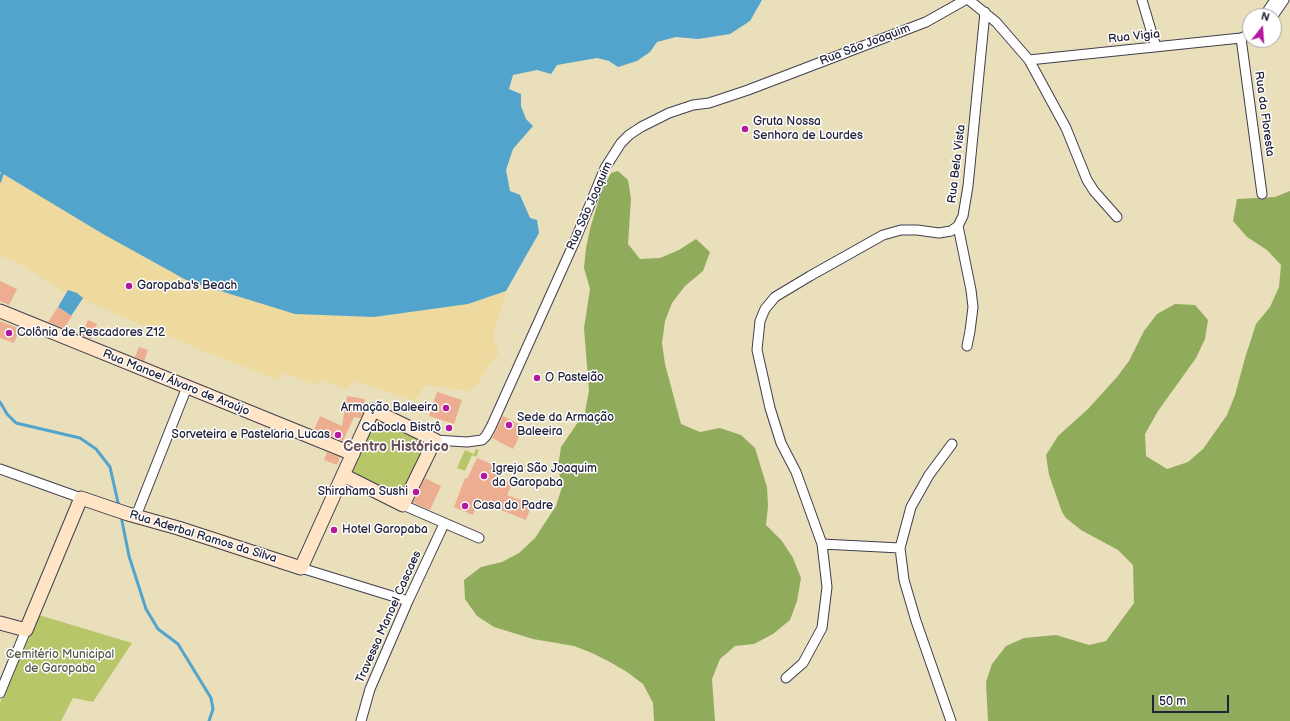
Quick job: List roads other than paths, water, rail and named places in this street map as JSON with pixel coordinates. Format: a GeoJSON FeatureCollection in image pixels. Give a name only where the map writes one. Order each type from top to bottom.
{"type":"FeatureCollection","features":[{"type":"Feature","properties":{"kind":"street","name":"Rua São Joaquim"},"geometry":{"type":"LineString","coordinates":[[353,454],[373,410],[435,440],[467,442],[482,440],[486,436],[571,248],[605,168],[621,143],[630,135],[641,127],[669,113],[709,103],[748,90],[926,22],[965,0]]}},
{"type":"Feature","properties":{"kind":"street"},"geometry":{"type":"LineString","coordinates":[[969,0],[996,22],[1029,60],[1066,128],[1087,180],[1094,191],[1117,217]]}},
{"type":"Feature","properties":{"kind":"street"},"geometry":{"type":"LineString","coordinates":[[1142,0],[1156,47]]}},
{"type":"Feature","properties":{"kind":"street","name":"Rua Bela Vista"},"geometry":{"type":"LineString","coordinates":[[958,226],[963,216],[968,186],[985,12]]}},
{"type":"Feature","properties":{"kind":"street","name":"Rua Vigia"},"geometry":{"type":"LineString","coordinates":[[1029,60],[1242,36]]}},
{"type":"Feature","properties":{"kind":"street","name":"Rua da Floresta"},"geometry":{"type":"LineString","coordinates":[[1247,48],[1262,194]]}},
{"type":"Feature","properties":{"kind":"street"},"geometry":{"type":"LineString","coordinates":[[786,678],[803,662],[822,628],[827,586],[822,544],[796,472],[781,443],[770,408],[757,350],[760,321],[765,309],[775,297],[883,235],[901,230],[917,230],[939,233],[958,226],[973,306],[970,331],[966,346]]}},
{"type":"Feature","properties":{"kind":"street","name":"Rua Manoel Álvaro de Araújo"},"geometry":{"type":"LineString","coordinates":[[0,311],[353,454]]}},
{"type":"Feature","properties":{"kind":"street"},"geometry":{"type":"LineString","coordinates":[[132,515],[187,387]]}},
{"type":"Feature","properties":{"kind":"street"},"geometry":{"type":"LineString","coordinates":[[404,505],[435,440]]}},
{"type":"Feature","properties":{"kind":"street"},"geometry":{"type":"LineString","coordinates":[[951,721],[916,621],[904,580],[900,548],[911,507],[929,475],[952,444]]}},
{"type":"Feature","properties":{"kind":"street"},"geometry":{"type":"LineString","coordinates":[[301,568],[353,454]]}},
{"type":"Feature","properties":{"kind":"street","name":"Rua Aderbal Ramos da Silva"},"geometry":{"type":"LineString","coordinates":[[0,469],[112,509],[178,528],[408,601]]}},
{"type":"Feature","properties":{"kind":"street"},"geometry":{"type":"LineString","coordinates":[[343,475],[444,524],[479,538]]}},
{"type":"Feature","properties":{"kind":"street"},"geometry":{"type":"LineString","coordinates":[[0,693],[81,498]]}},
{"type":"Feature","properties":{"kind":"street","name":"Travessa Manoel Cascaes"},"geometry":{"type":"LineString","coordinates":[[361,721],[370,690],[408,601],[444,524]]}},
{"type":"Feature","properties":{"kind":"street"},"geometry":{"type":"LineString","coordinates":[[822,544],[900,548]]}},
{"type":"Feature","properties":{"kind":"street"},"geometry":{"type":"LineString","coordinates":[[0,623],[26,630]]}},
{"type":"Feature","properties":{"kind":"water"},"geometry":{"type":"Polygon","coordinates":[[[0,0],[762,0],[750,21],[730,34],[698,39],[676,37],[657,42],[650,52],[637,61],[618,67],[609,61],[597,58],[557,65],[551,74],[537,70],[513,75],[509,89],[521,94],[521,106],[526,119],[533,126],[513,149],[506,170],[510,191],[520,195],[530,218],[537,220],[539,233],[506,291],[468,304],[374,317],[295,314],[188,281],[103,234],[0,172],[0,0]]]}},
{"type":"Feature","properties":{"kind":"water"},"geometry":{"type":"Polygon","coordinates":[[[68,290],[77,293],[83,298],[71,316],[58,307],[68,290]]]}},
{"type":"Feature","properties":{"kind":"waterway"},"geometry":{"type":"LineString","coordinates":[[0,181],[2,174]]}},
{"type":"Feature","properties":{"kind":"waterway"},"geometry":{"type":"LineString","coordinates":[[0,402],[7,414],[16,423],[80,438],[96,449],[110,467],[119,507]]}},
{"type":"Feature","properties":{"kind":"waterway"},"geometry":{"type":"LineString","coordinates":[[121,516],[129,556],[146,609],[158,629],[178,644],[211,698],[213,709],[209,721]]}},
{"type":"Feature","properties":{"kind":"place","name":"Gruta Nossa Senhora de Lourdes"},"geometry":{"type":"Point","coordinates":[745,129]}},
{"type":"Feature","properties":{"kind":"place","name":"Garopaba's Beach"},"geometry":{"type":"Point","coordinates":[129,286]}},
{"type":"Feature","properties":{"kind":"place","name":"Colônia de Pescadores Z12"},"geometry":{"type":"Point","coordinates":[9,333]}},
{"type":"Feature","properties":{"kind":"place","name":"O Pastelão"},"geometry":{"type":"Point","coordinates":[537,378]}},
{"type":"Feature","properties":{"kind":"place","name":"Armação Baleeira"},"geometry":{"type":"Point","coordinates":[446,408]}},
{"type":"Feature","properties":{"kind":"place","name":"Sede da Armação Baleeira"},"geometry":{"type":"Point","coordinates":[509,425]}},
{"type":"Feature","properties":{"kind":"place","name":"Cabocla Bistrô"},"geometry":{"type":"Point","coordinates":[449,428]}},
{"type":"Feature","properties":{"kind":"place","name":"Sorveteira e Pastelaria Lucas"},"geometry":{"type":"Point","coordinates":[338,435]}},
{"type":"Feature","properties":{"kind":"place","name":"Igreja São Joaquim da Garopaba"},"geometry":{"type":"Point","coordinates":[484,476]}},
{"type":"Feature","properties":{"kind":"place","name":"Shirahama Sushi"},"geometry":{"type":"Point","coordinates":[416,492]}},
{"type":"Feature","properties":{"kind":"place","name":"Casa do Padre"},"geometry":{"type":"Point","coordinates":[465,506]}},
{"type":"Feature","properties":{"kind":"place","name":"Hotel Garopaba"},"geometry":{"type":"Point","coordinates":[334,530]}},
{"type":"Feature","properties":{"kind":"district","name":"Centro Histórico"},"geometry":{"type":"Point","coordinates":[396,447]}},
{"type":"Feature","properties":{"kind":"park label","name":"Cemitério Municipal de Garopaba"},"geometry":{"type":"Point","coordinates":[60,662]}}]}
